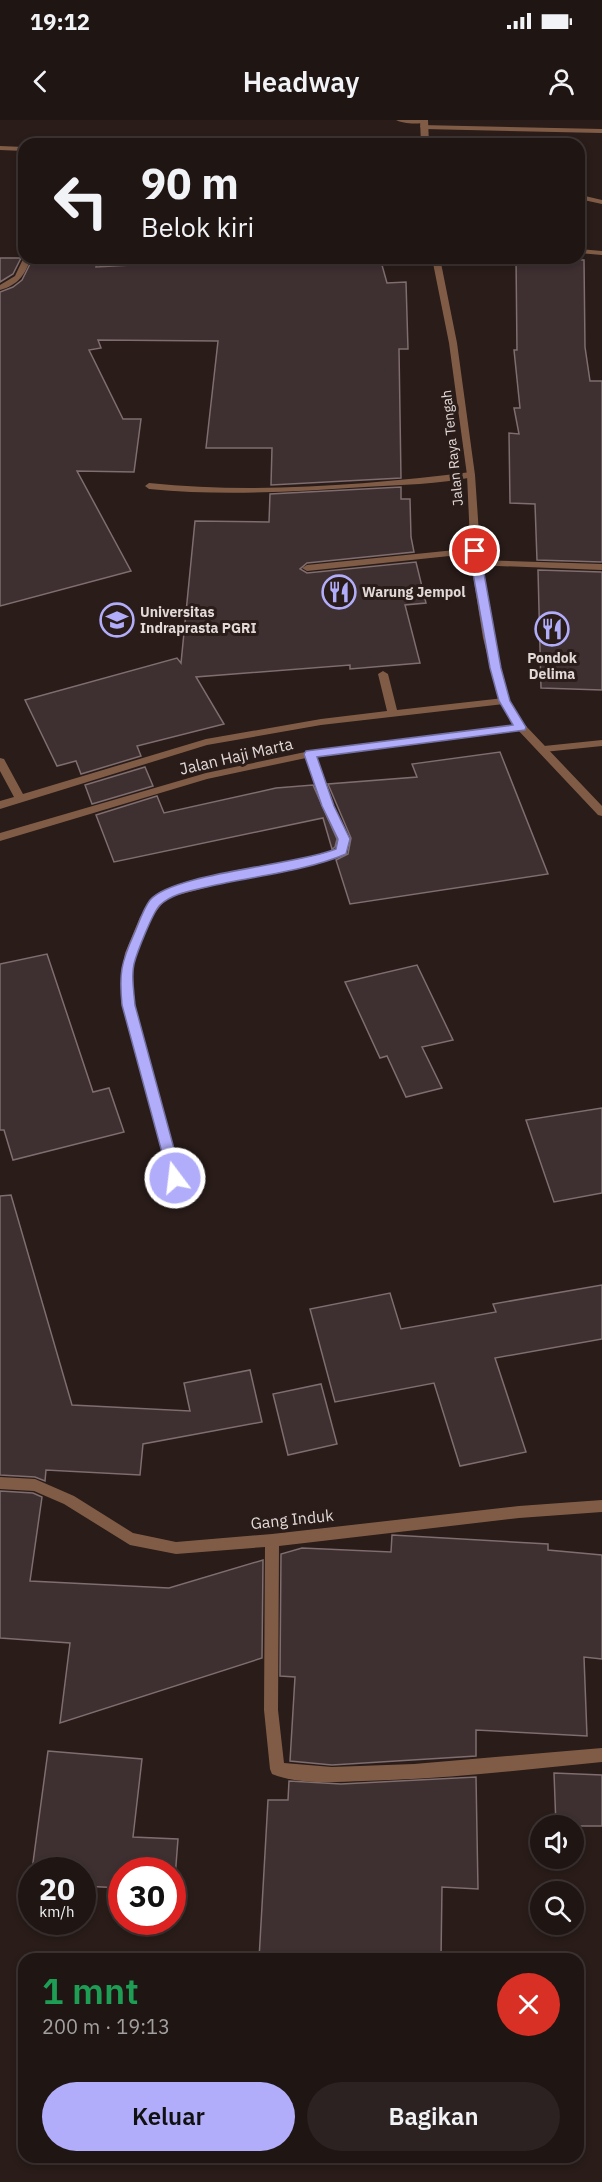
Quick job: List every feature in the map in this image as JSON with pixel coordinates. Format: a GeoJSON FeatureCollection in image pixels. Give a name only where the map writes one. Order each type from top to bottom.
{"type":"FeatureCollection","features":[{"type":"Feature","properties":{"kind":"street"},"geometry":{"type":"LineString","coordinates":[[400,120],[602,131]]}},
{"type":"Feature","properties":{"kind":"street"},"geometry":{"type":"LineString","coordinates":[[424,123],[425,138]]}},
{"type":"Feature","properties":{"kind":"street"},"geometry":{"type":"LineString","coordinates":[[0,148],[18,149]]}},
{"type":"Feature","properties":{"kind":"street"},"geometry":{"type":"LineString","coordinates":[[585,198],[602,202]]}},
{"type":"Feature","properties":{"kind":"street"},"geometry":{"type":"LineString","coordinates":[[585,252],[602,253]]}},
{"type":"Feature","properties":{"kind":"street"},"geometry":{"type":"LineString","coordinates":[[0,288],[13,284],[21,277],[25,264]]}},
{"type":"Feature","properties":{"kind":"street","name":"Jalan Raya Tengah"},"geometry":{"type":"LineString","coordinates":[[437,264],[453,343],[471,475],[476,563],[488,638],[504,701],[520,727],[544,749],[602,812]]}},
{"type":"Feature","properties":{"kind":"street"},"geometry":{"type":"LineString","coordinates":[[149,486],[190,490],[259,490],[418,482],[471,475]]}},
{"type":"Feature","properties":{"kind":"street"},"geometry":{"type":"LineString","coordinates":[[307,568],[475,551]]}},
{"type":"Feature","properties":{"kind":"street"},"geometry":{"type":"LineString","coordinates":[[476,563],[602,567]]}},
{"type":"Feature","properties":{"kind":"street"},"geometry":{"type":"LineString","coordinates":[[383,674],[393,714]]}},
{"type":"Feature","properties":{"kind":"street"},"geometry":{"type":"LineString","coordinates":[[0,805],[206,742],[321,722],[504,701]]}},
{"type":"Feature","properties":{"kind":"street","name":"Jalan Haji Marta"},"geometry":{"type":"LineString","coordinates":[[0,837],[206,776],[310,754],[520,727]]}},
{"type":"Feature","properties":{"kind":"street"},"geometry":{"type":"LineString","coordinates":[[544,749],[602,743]]}},
{"type":"Feature","properties":{"kind":"street"},"geometry":{"type":"LineString","coordinates":[[175,1178],[129,1005],[126,982],[128,963],[155,902],[163,895],[246,873],[325,858],[342,851],[344,839],[328,806],[310,754]]}},
{"type":"Feature","properties":{"kind":"street"},"geometry":{"type":"LineString","coordinates":[[0,761],[20,799]]}},
{"type":"Feature","properties":{"kind":"street","name":"Gang Induk"},"geometry":{"type":"LineString","coordinates":[[0,1483],[35,1485],[69,1500],[130,1539],[176,1548],[272,1540],[519,1512],[602,1506]]}},
{"type":"Feature","properties":{"kind":"street"},"geometry":{"type":"LineString","coordinates":[[272,1540],[271,1710],[277,1769],[303,1774],[331,1775],[431,1772],[602,1755]]}},
{"type":"Feature","properties":{"kind":"building"},"geometry":{"type":"Polygon","coordinates":[[[0,258],[18,258],[13,274],[0,282],[0,258]]]}},
{"type":"Feature","properties":{"kind":"building"},"geometry":{"type":"Polygon","coordinates":[[[30,264],[96,264],[96,267],[151,264],[382,264],[387,283],[406,282],[408,349],[399,349],[401,478],[271,485],[272,448],[206,448],[218,341],[98,340],[101,348],[89,350],[123,419],[141,419],[134,472],[77,471],[131,571],[0,606],[0,292],[13,287],[22,280],[30,264]]]}},
{"type":"Feature","properties":{"kind":"building"},"geometry":{"type":"Polygon","coordinates":[[[516,264],[584,264],[585,347],[590,381],[602,381],[602,562],[537,560],[535,504],[510,503],[509,433],[519,434],[514,408],[520,408],[514,350],[517,350],[516,264]]]}},
{"type":"Feature","properties":{"kind":"building"},"geometry":{"type":"Polygon","coordinates":[[[401,487],[401,499],[410,499],[411,537],[414,552],[307,563],[300,569],[307,573],[416,562],[426,603],[405,605],[420,663],[350,669],[350,665],[196,677],[224,724],[137,746],[141,756],[81,774],[76,761],[57,766],[25,700],[177,658],[181,663],[195,521],[269,522],[270,494],[401,487]]]}},
{"type":"Feature","properties":{"kind":"building"},"geometry":{"type":"Polygon","coordinates":[[[538,570],[602,572],[602,690],[541,688],[538,570]]]}},
{"type":"Feature","properties":{"kind":"building"},"geometry":{"type":"Polygon","coordinates":[[[500,752],[548,874],[350,904],[336,860],[348,854],[351,838],[328,784],[417,777],[412,764],[500,752]]]}},
{"type":"Feature","properties":{"kind":"building"},"geometry":{"type":"Polygon","coordinates":[[[145,767],[153,786],[92,804],[85,785],[145,767]]]}},
{"type":"Feature","properties":{"kind":"building"},"geometry":{"type":"Polygon","coordinates":[[[313,785],[337,839],[332,849],[323,818],[114,862],[96,815],[157,796],[164,813],[276,788],[313,785]]]}},
{"type":"Feature","properties":{"kind":"building"},"geometry":{"type":"Polygon","coordinates":[[[47,954],[93,1092],[109,1088],[124,1132],[13,1160],[4,1130],[0,1130],[0,964],[47,954]]]}},
{"type":"Feature","properties":{"kind":"building"},"geometry":{"type":"Polygon","coordinates":[[[417,965],[453,1040],[422,1047],[442,1088],[406,1097],[387,1056],[380,1058],[345,982],[417,965]]]}},
{"type":"Feature","properties":{"kind":"building"},"geometry":{"type":"Polygon","coordinates":[[[602,1108],[602,1193],[554,1202],[526,1120],[602,1108]]]}},
{"type":"Feature","properties":{"kind":"building"},"geometry":{"type":"Polygon","coordinates":[[[11,1195],[72,1405],[190,1411],[184,1383],[250,1370],[262,1422],[143,1444],[140,1475],[46,1470],[45,1481],[35,1477],[0,1475],[0,1196],[11,1195]]]}},
{"type":"Feature","properties":{"kind":"building"},"geometry":{"type":"Polygon","coordinates":[[[602,1285],[602,1339],[495,1358],[526,1452],[460,1466],[434,1383],[335,1402],[310,1309],[390,1293],[401,1329],[496,1312],[493,1304],[602,1285]]]}},
{"type":"Feature","properties":{"kind":"building"},"geometry":{"type":"Polygon","coordinates":[[[321,1384],[337,1444],[288,1455],[273,1394],[321,1384]]]}},
{"type":"Feature","properties":{"kind":"building"},"geometry":{"type":"Polygon","coordinates":[[[0,1491],[33,1493],[42,1497],[30,1581],[169,1588],[263,1560],[262,1658],[60,1723],[70,1643],[0,1638],[0,1491]]]}},
{"type":"Feature","properties":{"kind":"building"},"geometry":{"type":"Polygon","coordinates":[[[392,1535],[548,1544],[548,1550],[602,1555],[602,1659],[584,1657],[587,1736],[476,1730],[476,1756],[332,1765],[290,1761],[295,1677],[280,1676],[281,1554],[302,1548],[391,1552],[392,1535]]]}},
{"type":"Feature","properties":{"kind":"building"},"geometry":{"type":"Polygon","coordinates":[[[48,1751],[142,1759],[133,1837],[178,1839],[177,1857],[108,1857],[108,1887],[96,1887],[96,1857],[34,1857],[48,1751]]]}},
{"type":"Feature","properties":{"kind":"building"},"geometry":{"type":"Polygon","coordinates":[[[554,1773],[602,1775],[602,1826],[584,1826],[584,1815],[556,1815],[554,1773]]]}},
{"type":"Feature","properties":{"kind":"building"},"geometry":{"type":"Polygon","coordinates":[[[476,1777],[478,1889],[442,1887],[441,1953],[259,1953],[268,1800],[288,1800],[289,1781],[341,1784],[476,1777]]]}},
{"type":"Feature","properties":{"kind":"place","name":"Warung Jempol"},"geometry":{"type":"Point","coordinates":[339,592]}},
{"type":"Feature","properties":{"kind":"place","name":"Universitas Indraprasta PGRI"},"geometry":{"type":"Point","coordinates":[117,620]}},
{"type":"Feature","properties":{"kind":"place","name":"Pondok Delima"},"geometry":{"type":"Point","coordinates":[552,629]}},
{"type":"Feature","properties":{"kind":"route"},"geometry":{"type":"LineString","coordinates":[[175,1178],[129,1005],[126,982],[128,963],[134,945],[155,902],[163,895],[246,873],[335,856],[342,851],[344,839],[328,806],[310,754],[520,727],[504,701],[495,668],[488,638],[475,551]]}}]}
